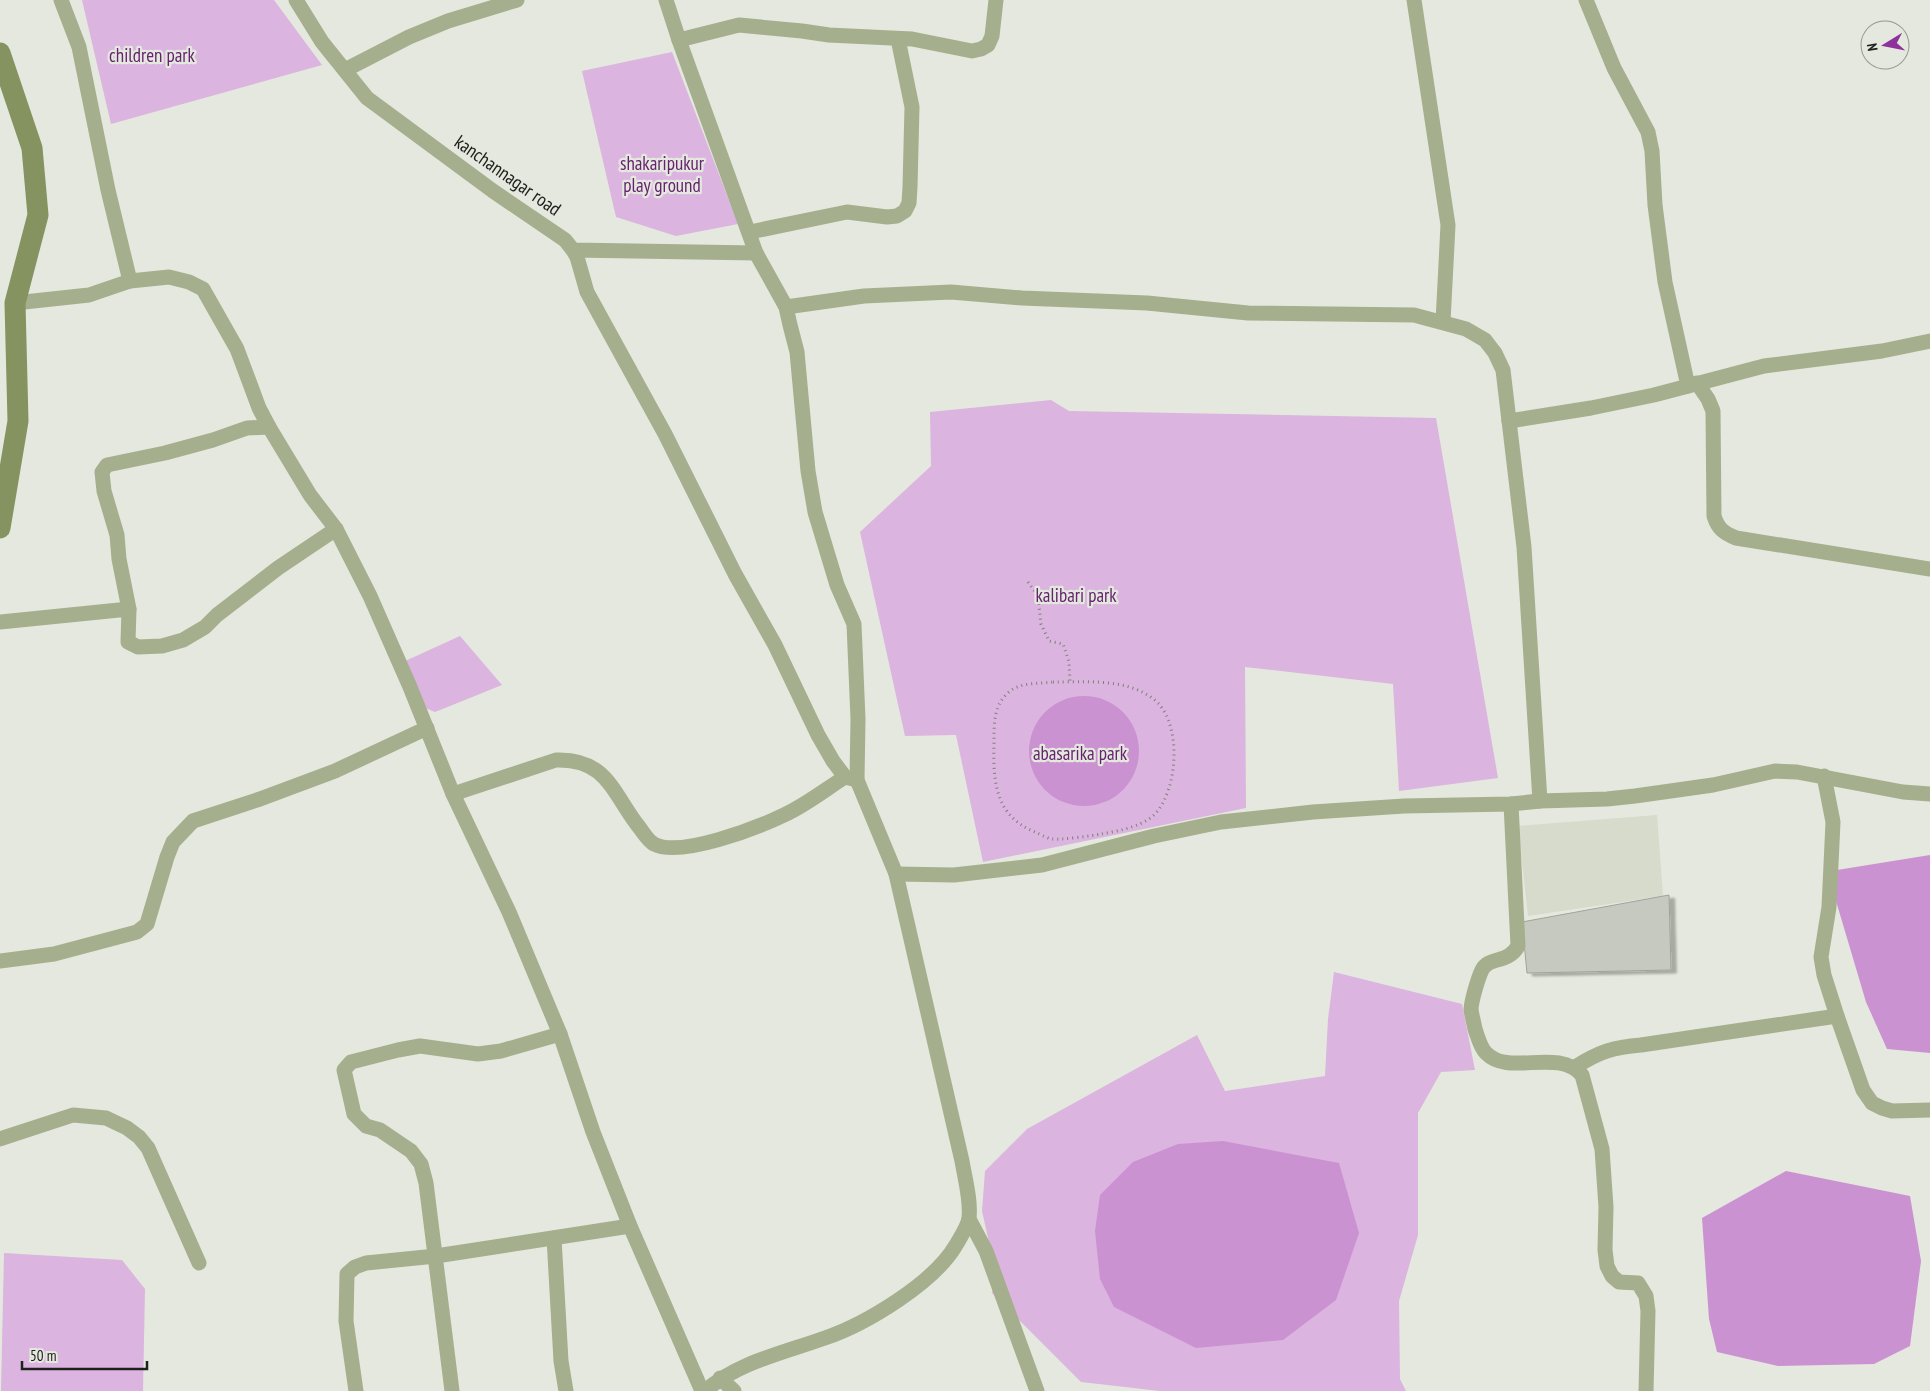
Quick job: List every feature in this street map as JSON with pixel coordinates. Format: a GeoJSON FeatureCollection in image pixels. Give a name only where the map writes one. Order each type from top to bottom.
{"type":"FeatureCollection","features":[{"type":"Feature","properties":{"kind":"main road"},"geometry":{"type":"LineString","coordinates":[[0,54],[32,148],[38,215],[15,303],[18,421],[0,528]]}},
{"type":"Feature","properties":{"kind":"street"},"geometry":{"type":"LineString","coordinates":[[61,0],[79,47],[108,190],[130,281]]}},
{"type":"Feature","properties":{"kind":"street","name":"kanchannagar road"},"geometry":{"type":"LineString","coordinates":[[296,0],[322,42],[367,98],[493,191],[565,240],[573,250]]}},
{"type":"Feature","properties":{"kind":"street"},"geometry":{"type":"LineString","coordinates":[[345,70],[409,37],[448,21],[518,0]]}},
{"type":"Feature","properties":{"kind":"street"},"geometry":{"type":"LineString","coordinates":[[666,0],[756,253],[786,307],[797,352],[808,471],[814,512],[837,585],[854,624],[858,719],[851,778]]}},
{"type":"Feature","properties":{"kind":"street"},"geometry":{"type":"LineString","coordinates":[[679,40],[739,25],[828,35],[912,39],[972,50],[981,49],[988,45],[992,36],[996,0]]}},
{"type":"Feature","properties":{"kind":"street"},"geometry":{"type":"LineString","coordinates":[[1414,0],[1448,225],[1443,322]]}},
{"type":"Feature","properties":{"kind":"street"},"geometry":{"type":"LineString","coordinates":[[1586,0],[1614,68],[1648,132],[1652,151],[1655,205],[1665,282],[1692,384],[1708,399],[1713,412],[1714,516],[1717,525],[1724,533],[1736,538],[1930,569]]}},
{"type":"Feature","properties":{"kind":"street"},"geometry":{"type":"LineString","coordinates":[[750,232],[847,212],[887,217],[898,216],[905,211],[910,187],[912,107],[898,38]]}},
{"type":"Feature","properties":{"kind":"street"},"geometry":{"type":"LineString","coordinates":[[573,250],[756,253]]}},
{"type":"Feature","properties":{"kind":"street"},"geometry":{"type":"LineString","coordinates":[[573,250],[577,257],[587,292],[665,434],[735,574],[775,645],[818,735],[833,761],[851,778],[896,874],[962,1161],[969,1219],[986,1251],[1037,1391]]}},
{"type":"Feature","properties":{"kind":"street"},"geometry":{"type":"LineString","coordinates":[[15,303],[89,295],[130,281],[168,277],[189,282],[203,290],[237,349],[259,408],[269,427],[310,495],[336,529],[370,596],[427,728],[453,794],[509,912],[560,1034],[593,1132],[630,1226],[703,1391],[720,1378],[750,1363],[827,1337],[873,1315],[903,1296],[949,1257],[969,1219]]}},
{"type":"Feature","properties":{"kind":"street"},"geometry":{"type":"LineString","coordinates":[[786,307],[864,296],[951,292],[1022,298],[1147,303],[1248,313],[1414,316],[1466,329],[1485,340],[1504,370],[1524,546],[1540,801]]}},
{"type":"Feature","properties":{"kind":"street"},"geometry":{"type":"LineString","coordinates":[[1509,421],[1591,408],[1764,366],[1882,351],[1930,341]]}},
{"type":"Feature","properties":{"kind":"street"},"geometry":{"type":"LineString","coordinates":[[269,427],[247,428],[213,440],[107,465],[103,468],[104,491],[117,536],[119,559],[129,609],[128,642],[138,647],[162,646],[183,640],[205,627],[216,615],[278,568],[336,529]]}},
{"type":"Feature","properties":{"kind":"street"},"geometry":{"type":"LineString","coordinates":[[0,622],[129,609]]}},
{"type":"Feature","properties":{"kind":"street"},"geometry":{"type":"LineString","coordinates":[[0,961],[54,954],[137,932],[147,924],[173,842],[193,821],[260,799],[335,771],[427,728]]}},
{"type":"Feature","properties":{"kind":"street"},"geometry":{"type":"LineString","coordinates":[[453,794],[556,760],[567,759],[600,772],[612,784],[626,809],[652,843],[665,848],[679,848],[713,842],[785,815],[851,778]]}},
{"type":"Feature","properties":{"kind":"street"},"geometry":{"type":"LineString","coordinates":[[896,874],[954,875],[1042,865],[1169,832],[1221,822],[1313,812],[1404,806],[1511,804],[1607,799],[1713,784],[1775,771],[1824,776],[1903,792],[1930,794]]}},
{"type":"Feature","properties":{"kind":"street"},"geometry":{"type":"LineString","coordinates":[[1824,776],[1833,822],[1829,906],[1821,957],[1824,975],[1836,1016],[1863,1090],[1872,1103],[1892,1111],[1930,1110]]}},
{"type":"Feature","properties":{"kind":"street"},"geometry":{"type":"LineString","coordinates":[[1511,804],[1518,946],[1515,952],[1508,957],[1488,963],[1483,968],[1471,1008],[1479,1042],[1486,1054],[1503,1062],[1562,1063],[1575,1067],[1582,1075],[1602,1149],[1606,1207],[1605,1250],[1608,1266],[1612,1276],[1619,1282],[1638,1283],[1646,1296],[1648,1311],[1646,1389],[1661,1391]]}},
{"type":"Feature","properties":{"kind":"street"},"geometry":{"type":"LineString","coordinates":[[1575,1067],[1591,1056],[1620,1046],[1641,1045],[1836,1016]]}},
{"type":"Feature","properties":{"kind":"street"},"geometry":{"type":"LineString","coordinates":[[452,1391],[436,1256],[426,1183],[421,1164],[411,1151],[380,1130],[366,1126],[354,1114],[344,1070],[351,1062],[420,1046],[478,1054],[501,1051],[560,1034]]}},
{"type":"Feature","properties":{"kind":"street"},"geometry":{"type":"LineString","coordinates":[[0,1139],[73,1115],[106,1118],[127,1128],[139,1137],[148,1148],[199,1263]]}},
{"type":"Feature","properties":{"kind":"street"},"geometry":{"type":"LineString","coordinates":[[356,1391],[346,1321],[347,1274],[355,1267],[366,1263],[436,1256],[630,1226]]}},
{"type":"Feature","properties":{"kind":"street"},"geometry":{"type":"LineString","coordinates":[[554,1238],[561,1362],[566,1391]]}},
{"type":"Feature","properties":{"kind":"street"},"geometry":{"type":"LineString","coordinates":[[720,1378],[734,1391]]}},
{"type":"Feature","properties":{"kind":"path"},"geometry":{"type":"LineString","coordinates":[[1028,582],[1038,596],[1041,624],[1049,641],[1063,644],[1069,662],[1070,681]]}},
{"type":"Feature","properties":{"kind":"path"},"geometry":{"type":"LineString","coordinates":[[1070,681],[1123,686],[1133,688],[1152,697],[1166,713],[1170,726],[1173,774],[1168,793],[1154,814],[1146,820],[1133,826],[1100,834],[1053,839],[1025,828],[1006,812],[999,796],[994,772],[996,709],[1008,692],[1015,688],[1023,685],[1070,681]]}},
{"type":"Feature","properties":{"kind":"shaded area"},"geometry":{"type":"Polygon","coordinates":[[[1084,696],[1105,700],[1123,712],[1135,730],[1139,751],[1135,772],[1123,790],[1105,802],[1084,806],[1063,802],[1045,790],[1033,772],[1029,751],[1033,730],[1045,712],[1063,700],[1084,696]]]}},
{"type":"Feature","properties":{"kind":"shaded area"},"geometry":{"type":"Polygon","coordinates":[[[1657,815],[1663,896],[1528,916],[1518,826],[1657,815]]]}},
{"type":"Feature","properties":{"kind":"shaded area"},"geometry":{"type":"Polygon","coordinates":[[[1930,855],[1930,1053],[1887,1049],[1866,1002],[1836,901],[1837,870],[1930,855]]]}},
{"type":"Feature","properties":{"kind":"shaded area"},"geometry":{"type":"Polygon","coordinates":[[[1223,1141],[1339,1163],[1359,1233],[1336,1300],[1283,1340],[1196,1348],[1114,1307],[1100,1279],[1095,1231],[1100,1195],[1133,1162],[1178,1144],[1223,1141]]]}},
{"type":"Feature","properties":{"kind":"shaded area"},"geometry":{"type":"Polygon","coordinates":[[[1786,1171],[1910,1196],[1921,1261],[1910,1346],[1874,1364],[1778,1366],[1717,1352],[1709,1319],[1702,1218],[1786,1171]]]}},
{"type":"Feature","properties":{"kind":"green space","name":"children park"},"geometry":{"type":"Polygon","coordinates":[[[82,0],[274,0],[322,65],[111,124],[82,0]]]}},
{"type":"Feature","properties":{"kind":"green space","name":"shakaripukur play ground"},"geometry":{"type":"Polygon","coordinates":[[[672,52],[738,224],[676,236],[616,217],[582,71],[672,52]]]}},
{"type":"Feature","properties":{"kind":"green space","name":"kalibari park"},"geometry":{"type":"Polygon","coordinates":[[[1051,400],[1069,411],[1436,418],[1498,778],[1399,791],[1393,684],[1245,667],[1246,808],[983,862],[956,735],[905,736],[860,532],[931,466],[930,412],[1051,400]]]}},
{"type":"Feature","properties":{"kind":"green space"},"geometry":{"type":"Polygon","coordinates":[[[460,636],[502,685],[435,712],[418,705],[403,662],[460,636]]]}},
{"type":"Feature","properties":{"kind":"green space"},"geometry":{"type":"Polygon","coordinates":[[[1334,972],[1462,1004],[1475,1070],[1441,1072],[1418,1113],[1418,1235],[1399,1301],[1400,1379],[1406,1391],[1160,1391],[1081,1382],[992,1293],[995,1269],[982,1211],[985,1171],[1027,1129],[1197,1035],[1225,1091],[1325,1076],[1328,1019],[1334,972]]]}},
{"type":"Feature","properties":{"kind":"green space"},"geometry":{"type":"Polygon","coordinates":[[[4,1253],[122,1260],[145,1289],[143,1391],[1,1391],[4,1253]]]}},
{"type":"Feature","properties":{"kind":"building"},"geometry":{"type":"Polygon","coordinates":[[[1669,895],[1671,970],[1527,973],[1522,922],[1669,895]]]}},
{"type":"Feature","properties":{"kind":"park label","name":"abasarika park"},"geometry":{"type":"Point","coordinates":[1080,753]}}]}
